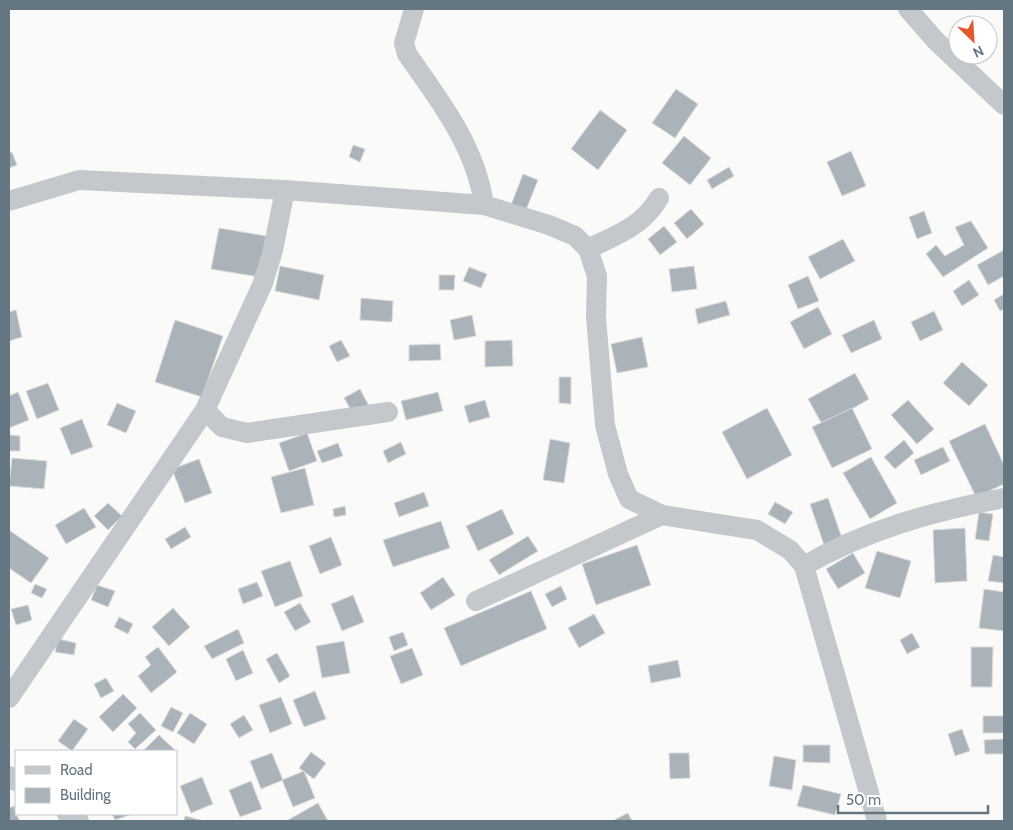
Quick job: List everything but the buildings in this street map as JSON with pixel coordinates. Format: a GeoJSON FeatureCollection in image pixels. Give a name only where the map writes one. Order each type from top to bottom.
{"type":"FeatureCollection","features":[{"type":"Feature","properties":{"kind":"street"},"geometry":{"type":"LineString","coordinates":[[414,9],[404,43],[407,54],[464,139],[482,188],[484,205]]}},
{"type":"Feature","properties":{"kind":"street"},"geometry":{"type":"LineString","coordinates":[[908,9],[936,41],[1004,105]]}},
{"type":"Feature","properties":{"kind":"street"},"geometry":{"type":"LineString","coordinates":[[9,201],[79,180],[284,190],[484,205],[549,225],[575,236],[588,249],[597,276],[596,317],[605,425],[618,474],[629,499],[662,516],[756,530],[790,550],[804,566],[877,821]]}},
{"type":"Feature","properties":{"kind":"street"},"geometry":{"type":"LineString","coordinates":[[9,698],[205,410],[263,283],[273,250],[284,190]]}},
{"type":"Feature","properties":{"kind":"street"},"geometry":{"type":"LineString","coordinates":[[588,249],[638,224],[650,213],[659,198]]}},
{"type":"Feature","properties":{"kind":"street"},"geometry":{"type":"LineString","coordinates":[[205,410],[222,427],[247,433],[388,412]]}},
{"type":"Feature","properties":{"kind":"street"},"geometry":{"type":"LineString","coordinates":[[804,566],[870,534],[944,509],[1004,498]]}},
{"type":"Feature","properties":{"kind":"street"},"geometry":{"type":"LineString","coordinates":[[476,601],[662,516]]}},
{"type":"Feature","properties":{"kind":"street"},"geometry":{"type":"LineString","coordinates":[[69,815],[80,821]]}}]}
